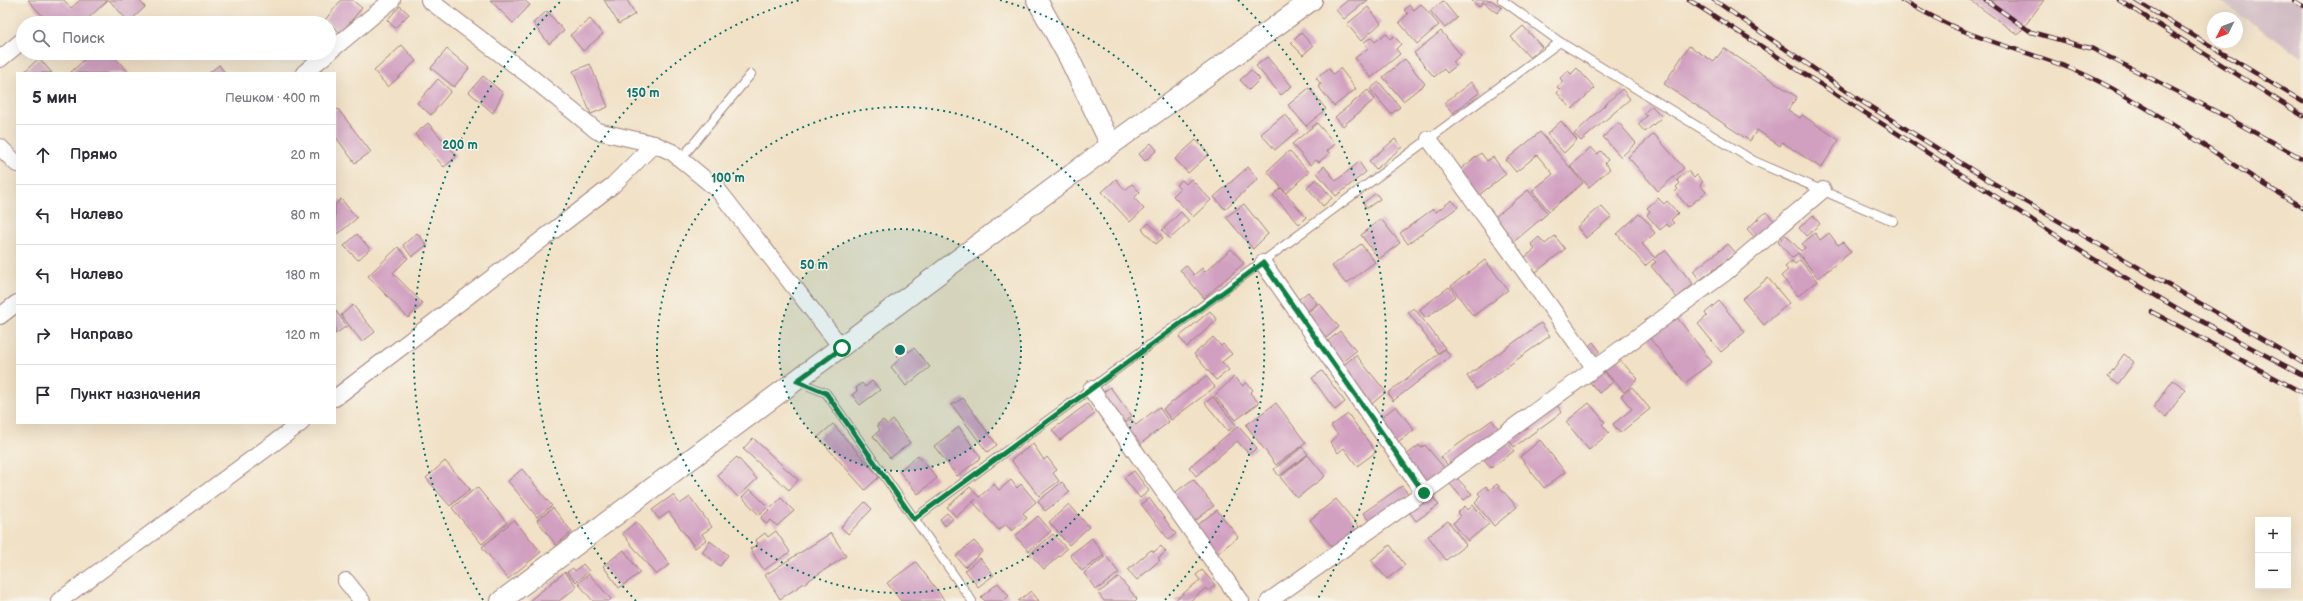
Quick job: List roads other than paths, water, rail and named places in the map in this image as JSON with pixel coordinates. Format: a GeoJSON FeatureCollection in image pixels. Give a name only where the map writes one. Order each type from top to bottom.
{"type":"FeatureCollection","features":[{"type":"Feature","properties":{"kind":"street"},"geometry":{"type":"LineString","coordinates":[[336,47],[392,0]]}},
{"type":"Feature","properties":{"kind":"street"},"geometry":{"type":"LineString","coordinates":[[428,0],[445,5],[597,131],[654,144],[672,152],[718,190],[842,348]]}},
{"type":"Feature","properties":{"kind":"street"},"geometry":{"type":"LineString","coordinates":[[1037,0],[1070,58],[1111,145]]}},
{"type":"Feature","properties":{"kind":"street"},"geometry":{"type":"LineString","coordinates":[[502,601],[842,348],[1111,145],[1312,0]]}},
{"type":"Feature","properties":{"kind":"street"},"geometry":{"type":"LineString","coordinates":[[0,59],[16,46]]}},
{"type":"Feature","properties":{"kind":"street"},"geometry":{"type":"LineString","coordinates":[[305,72],[320,60]]}},
{"type":"Feature","properties":{"kind":"street"},"geometry":{"type":"LineString","coordinates":[[1429,139],[1594,367]]}},
{"type":"Feature","properties":{"kind":"street"},"geometry":{"type":"LineString","coordinates":[[336,397],[613,185],[654,144]]}},
{"type":"Feature","properties":{"kind":"street"},"geometry":{"type":"LineString","coordinates":[[0,147],[16,163]]}},
{"type":"Feature","properties":{"kind":"street"},"geometry":{"type":"LineString","coordinates":[[1269,601],[1424,493],[1594,367],[1726,273],[1823,190]]}},
{"type":"Feature","properties":{"kind":"street"},"geometry":{"type":"LineString","coordinates":[[1263,263],[1424,493]]}},
{"type":"Feature","properties":{"kind":"street"},"geometry":{"type":"LineString","coordinates":[[0,316],[16,304]]}},
{"type":"Feature","properties":{"kind":"street"},"geometry":{"type":"LineString","coordinates":[[1091,389],[1241,601]]}},
{"type":"Feature","properties":{"kind":"street"},"geometry":{"type":"LineString","coordinates":[[59,601],[300,424]]}},
{"type":"Feature","properties":{"kind":"street"},"geometry":{"type":"LineString","coordinates":[[346,581],[362,601]]}},
{"type":"Feature","properties":{"kind":"lane"},"geometry":{"type":"LineString","coordinates":[[1502,0],[1560,42],[1754,161],[1893,221]]}},
{"type":"Feature","properties":{"kind":"lane"},"geometry":{"type":"LineString","coordinates":[[914,519],[1263,263],[1560,42]]}},
{"type":"Feature","properties":{"kind":"lane"},"geometry":{"type":"LineString","coordinates":[[681,159],[751,74]]}},
{"type":"Feature","properties":{"kind":"lane"},"geometry":{"type":"LineString","coordinates":[[797,381],[826,393],[972,601]]}},
{"type":"Feature","properties":{"kind":"railway"},"geometry":{"type":"LineString","coordinates":[[1689,0],[2087,255],[2180,310],[2303,375]]}},
{"type":"Feature","properties":{"kind":"railway"},"geometry":{"type":"LineString","coordinates":[[1714,0],[1861,101],[1993,183],[2303,363]]}},
{"type":"Feature","properties":{"kind":"railway"},"geometry":{"type":"LineString","coordinates":[[1902,0],[1961,30],[2049,60],[2100,82],[2152,112],[2277,193],[2303,208]]}},
{"type":"Feature","properties":{"kind":"railway"},"geometry":{"type":"LineString","coordinates":[[1986,0],[2031,32],[2093,49],[2219,113],[2303,159]]}},
{"type":"Feature","properties":{"kind":"railway"},"geometry":{"type":"LineString","coordinates":[[2119,0],[2303,116]]}},
{"type":"Feature","properties":{"kind":"railway"},"geometry":{"type":"LineString","coordinates":[[2135,0],[2303,102]]}},
{"type":"Feature","properties":{"kind":"railway"},"geometry":{"type":"LineString","coordinates":[[2294,0],[2303,6]]}},
{"type":"Feature","properties":{"kind":"railway"},"geometry":{"type":"LineString","coordinates":[[2152,312],[2303,393]]}}]}
